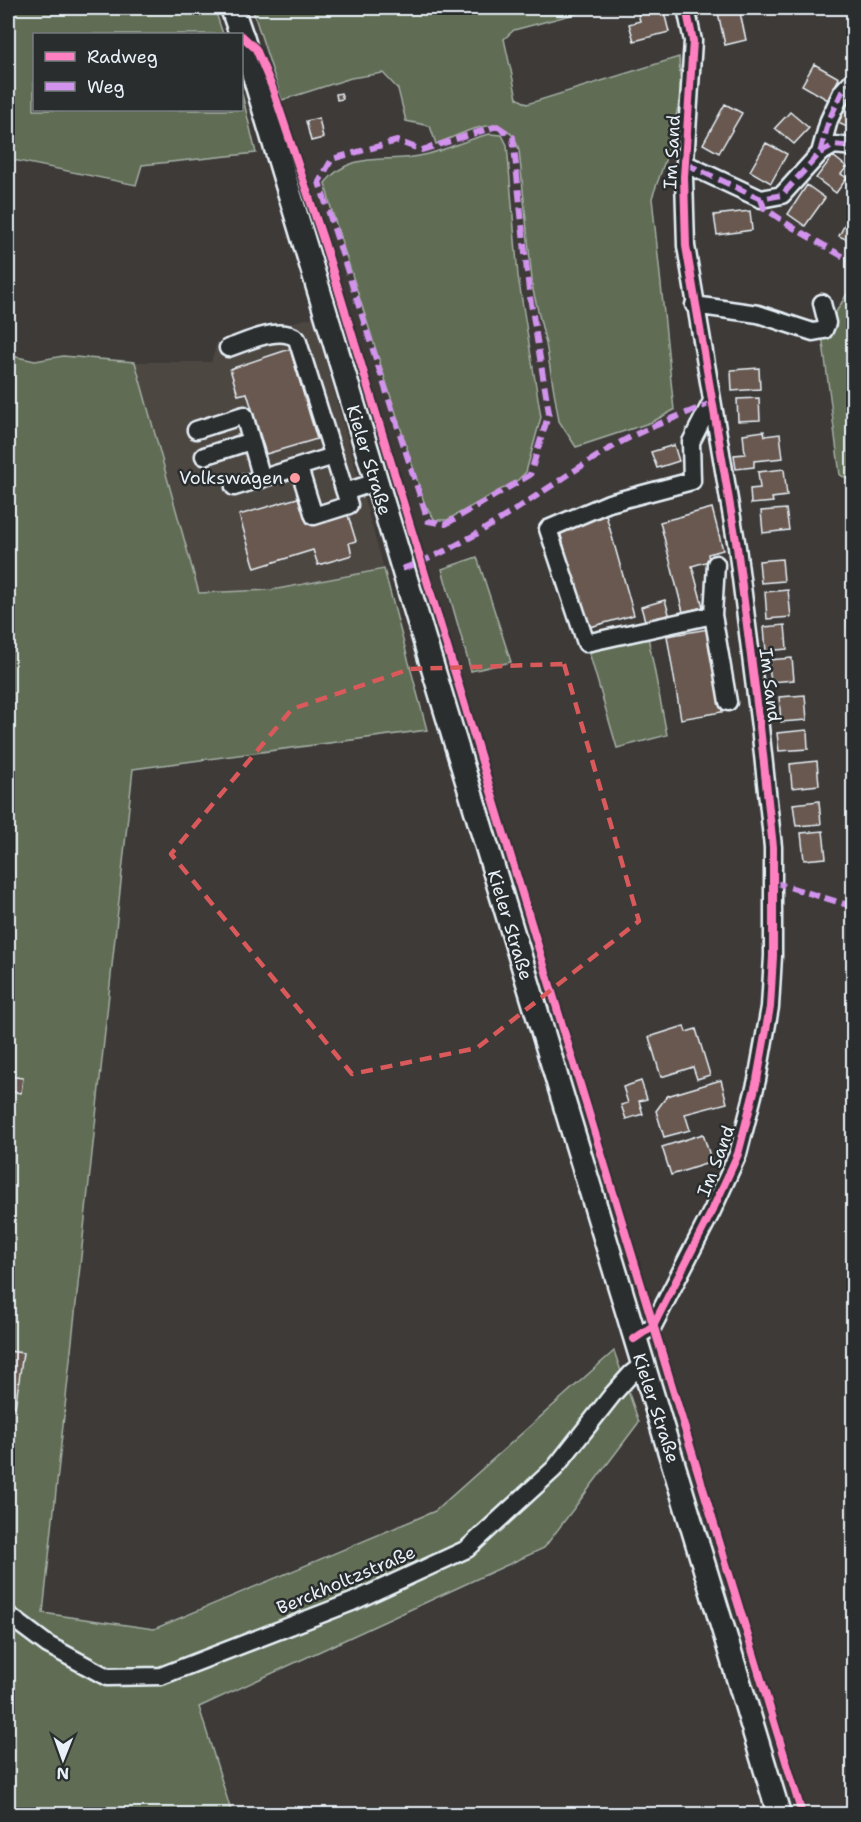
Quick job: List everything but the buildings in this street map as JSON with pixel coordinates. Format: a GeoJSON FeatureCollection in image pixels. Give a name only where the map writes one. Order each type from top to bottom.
{"type":"FeatureCollection","features":[{"type":"Feature","properties":{"kind":"main road","name":"Kieler Straße"},"geometry":{"type":"LineString","coordinates":[[232,8],[240,33]]}},
{"type":"Feature","properties":{"kind":"main road","name":"Kieler Straße"},"geometry":{"type":"LineString","coordinates":[[243,42],[779,1815]]}},
{"type":"Feature","properties":{"kind":"street","name":"Im Sand"},"geometry":{"type":"LineString","coordinates":[[634,1339],[653,1326],[712,1211],[738,1154],[757,1080],[770,1006],[773,884],[771,825],[739,558],[694,305],[686,246],[684,177],[693,41],[686,8]]}},
{"type":"Feature","properties":{"kind":"street"},"geometry":{"type":"LineString","coordinates":[[820,153],[829,120],[842,92],[853,80]]}},
{"type":"Feature","properties":{"kind":"street"},"geometry":{"type":"LineString","coordinates":[[686,164],[761,199],[782,195],[820,153],[834,145],[854,147]]}},
{"type":"Feature","properties":{"kind":"street"},"geometry":{"type":"LineString","coordinates":[[694,305],[758,314],[813,332],[824,330],[827,323],[822,303]]}},
{"type":"Feature","properties":{"kind":"street"},"geometry":{"type":"LineString","coordinates":[[228,348],[280,333],[291,334],[297,339],[349,505],[314,516],[299,468]]}},
{"type":"Feature","properties":{"kind":"street"},"geometry":{"type":"LineString","coordinates":[[711,403],[691,442],[692,481],[609,503],[548,529],[585,643],[713,615]]}},
{"type":"Feature","properties":{"kind":"street"},"geometry":{"type":"LineString","coordinates":[[196,430],[244,415],[262,479]]}},
{"type":"Feature","properties":{"kind":"street"},"geometry":{"type":"LineString","coordinates":[[204,456],[251,441]]}},
{"type":"Feature","properties":{"kind":"street"},"geometry":{"type":"LineString","coordinates":[[234,487],[334,456]]}},
{"type":"Feature","properties":{"kind":"street"},"geometry":{"type":"LineString","coordinates":[[345,492],[376,482]]}},
{"type":"Feature","properties":{"kind":"street"},"geometry":{"type":"LineString","coordinates":[[716,564],[713,615],[728,702]]}},
{"type":"Feature","properties":{"kind":"street","name":"Berckholtzstraße"},"geometry":{"type":"LineString","coordinates":[[8,1615],[48,1645],[107,1677],[135,1678],[161,1676],[352,1602],[467,1549],[554,1469],[613,1394],[631,1374],[643,1365]]}},
{"type":"Feature","properties":{"kind":"highlighted area"},"geometry":{"type":"Polygon","coordinates":[[[564,664],[639,921],[477,1048],[352,1074],[171,854],[292,709],[410,669],[564,664]]]}},
{"type":"Feature","properties":{"kind":"shaded area"},"geometry":{"type":"Polygon","coordinates":[[[313,317],[384,569],[272,590],[199,593],[135,362],[211,362],[217,342],[313,317]]]}},
{"type":"Feature","properties":{"kind":"green space"},"geometry":{"type":"Polygon","coordinates":[[[8,8],[207,8],[216,13],[223,33],[33,33],[33,111],[243,111],[243,98],[256,153],[142,165],[136,185],[8,159],[8,8]]]}},
{"type":"Feature","properties":{"kind":"green space"},"geometry":{"type":"Polygon","coordinates":[[[252,8],[597,8],[514,30],[504,39],[517,98],[527,104],[679,57],[681,94],[667,155],[652,198],[674,410],[652,422],[576,447],[559,421],[546,344],[533,290],[519,150],[513,137],[505,129],[484,126],[436,144],[430,126],[406,121],[398,89],[383,73],[351,78],[282,100],[252,8]]]}},
{"type":"Feature","properties":{"kind":"green space"},"geometry":{"type":"Polygon","coordinates":[[[490,134],[502,135],[507,145],[518,276],[541,417],[526,472],[518,480],[447,520],[435,520],[425,505],[325,183],[336,172],[359,162],[424,155],[490,134]]]}},
{"type":"Feature","properties":{"kind":"green space"},"geometry":{"type":"Polygon","coordinates":[[[853,284],[853,481],[840,475],[822,335],[853,284]]]}},
{"type":"Feature","properties":{"kind":"green space"},"geometry":{"type":"Polygon","coordinates":[[[8,355],[35,361],[63,356],[135,362],[199,593],[272,590],[384,569],[427,730],[133,769],[43,1613],[154,1629],[435,1511],[614,1351],[639,1422],[544,1548],[199,1707],[232,1814],[8,1814],[8,355]]]}},
{"type":"Feature","properties":{"kind":"green space"},"geometry":{"type":"Polygon","coordinates":[[[477,557],[511,662],[471,671],[442,569],[477,557]]]}},
{"type":"Feature","properties":{"kind":"green space"},"geometry":{"type":"Polygon","coordinates":[[[847,621],[853,623],[853,695],[847,621]]]}},
{"type":"Feature","properties":{"kind":"green space"},"geometry":{"type":"Polygon","coordinates":[[[648,637],[667,735],[617,748],[589,652],[648,637]]]}},
{"type":"Feature","properties":{"kind":"marked path"},"geometry":{"type":"LineString","coordinates":[[686,164],[761,199],[782,195],[820,153],[829,120],[842,92],[853,80]]}},
{"type":"Feature","properties":{"kind":"marked path"},"geometry":{"type":"LineString","coordinates":[[497,126],[513,137],[529,291],[549,413],[530,475],[446,524],[428,521],[319,182],[332,159],[397,141],[422,150],[497,126]]}},
{"type":"Feature","properties":{"kind":"marked path"},"geometry":{"type":"LineString","coordinates":[[820,153],[834,145],[854,147]]}},
{"type":"Feature","properties":{"kind":"marked path"},"geometry":{"type":"LineString","coordinates":[[761,199],[764,208],[854,263]]}},
{"type":"Feature","properties":{"kind":"marked path"},"geometry":{"type":"LineString","coordinates":[[402,569],[430,558],[484,530],[623,441],[711,403]]}},
{"type":"Feature","properties":{"kind":"marked path"},"geometry":{"type":"LineString","coordinates":[[773,882],[854,907]]}},
{"type":"Feature","properties":{"kind":"cycle path"},"geometry":{"type":"LineString","coordinates":[[634,1339],[653,1326],[712,1211],[738,1154],[757,1080],[770,1007],[773,956],[773,847],[760,727],[737,547],[686,246],[684,177],[693,41],[686,8]]}},
{"type":"Feature","properties":{"kind":"cycle path"},"geometry":{"type":"LineString","coordinates":[[243,37],[256,49],[272,87],[323,239],[802,1814]]}},
{"type":"Feature","properties":{"kind":"place","name":"Volkswagen"},"geometry":{"type":"Point","coordinates":[295,478]}}]}
